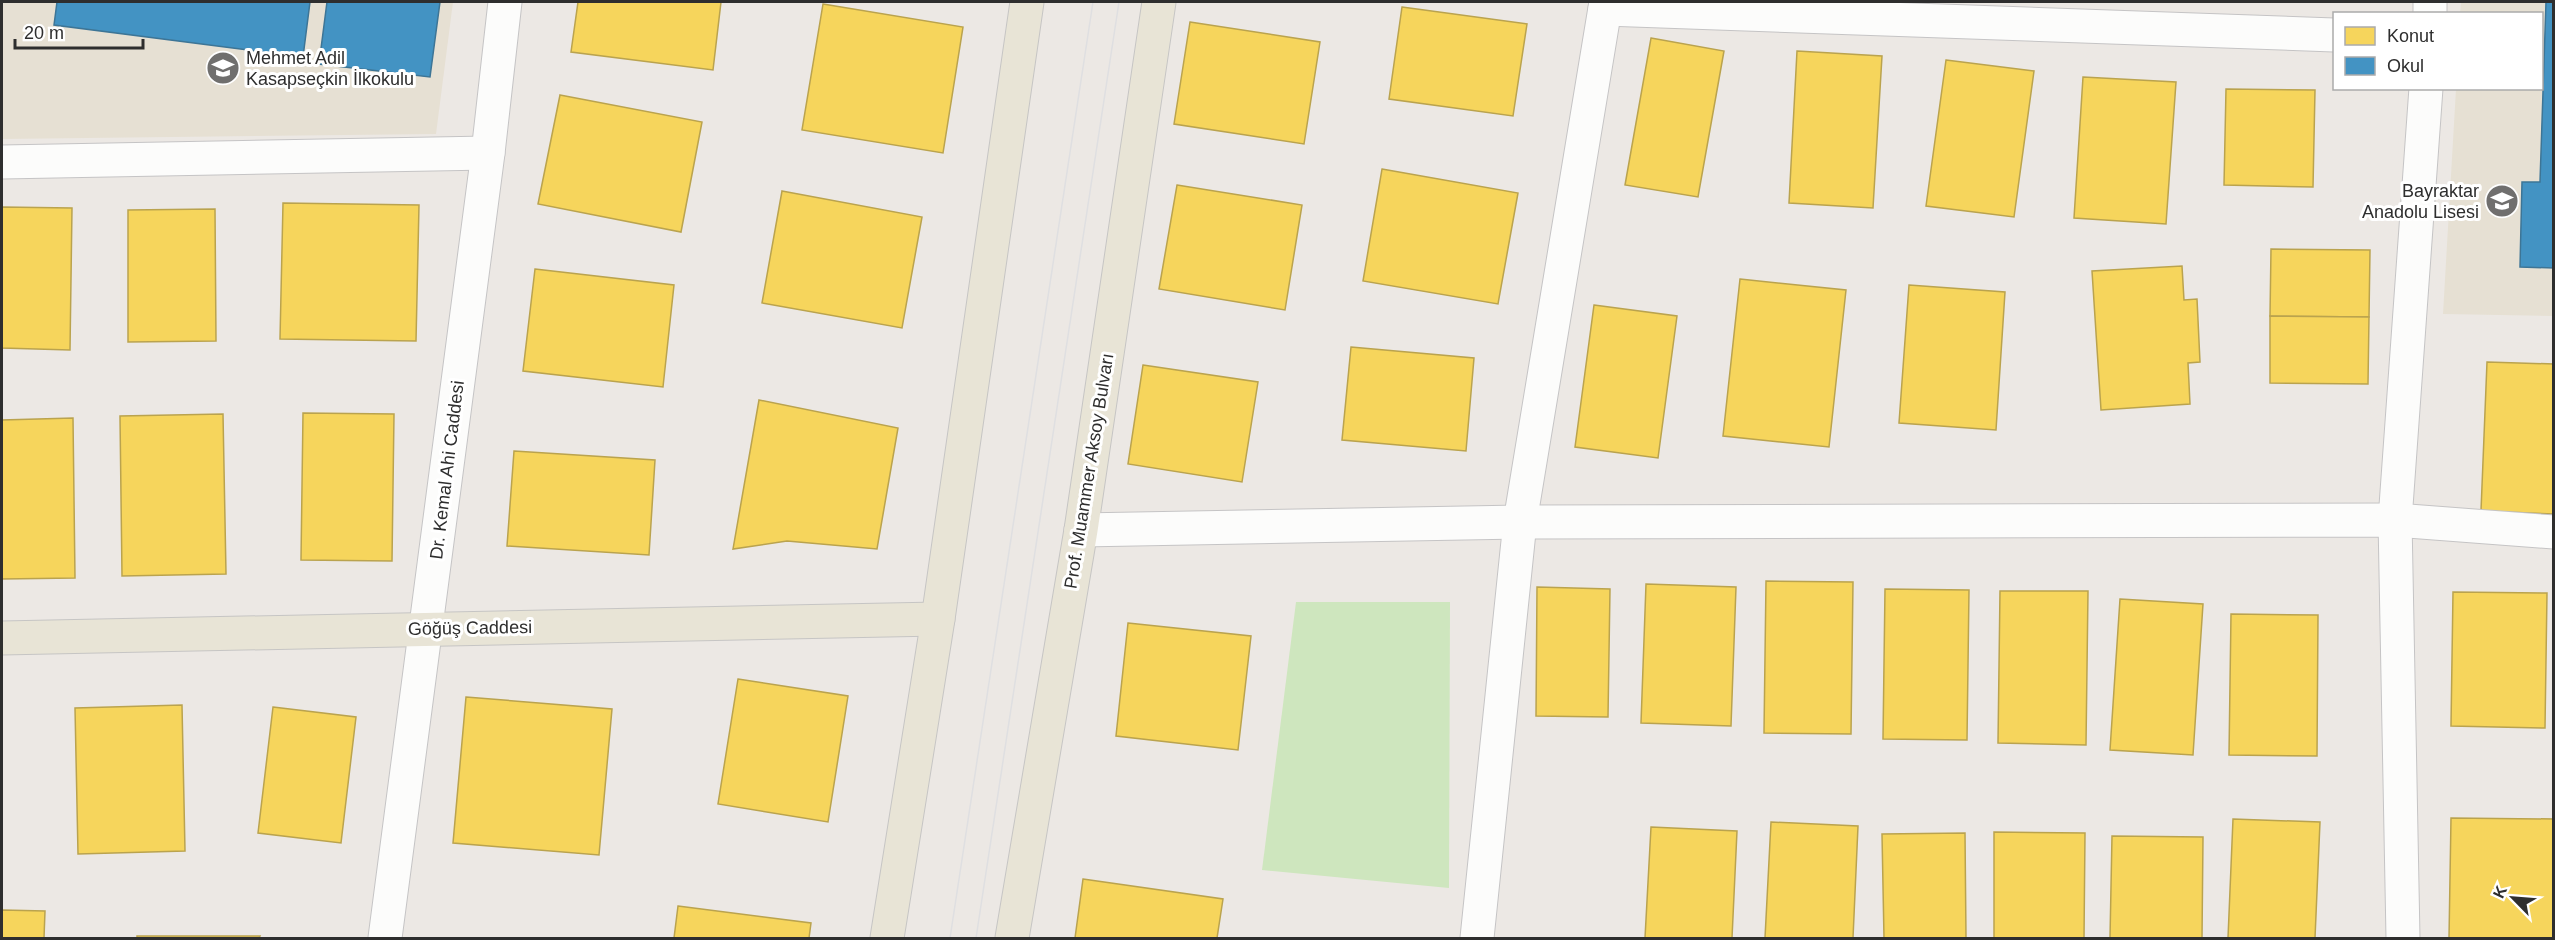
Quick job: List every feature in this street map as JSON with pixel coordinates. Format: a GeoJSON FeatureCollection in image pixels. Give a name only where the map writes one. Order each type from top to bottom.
{"type":"FeatureCollection","features":[{"type":"Feature","properties":{"kind":"main road"},"geometry":{"type":"LineString","coordinates":[[887,939],[938,619],[1027,2]]}},
{"type":"Feature","properties":{"kind":"main road","name":"Prof. Muammer Aksoy Bulvarı"},"geometry":{"type":"LineString","coordinates":[[1012,939],[1081,530],[1159,2]]}},
{"type":"Feature","properties":{"kind":"main road","name":"Göğüş Caddesi"},"geometry":{"type":"LineString","coordinates":[[2,638],[938,619]]}},
{"type":"Feature","properties":{"kind":"street","name":"Dr. Kemal Ahi Caddesi"},"geometry":{"type":"LineString","coordinates":[[385,939],[488,153],[505,2]]}},
{"type":"Feature","properties":{"kind":"street"},"geometry":{"type":"LineString","coordinates":[[1477,939],[1520,522],[1605,5],[2333,35]]}},
{"type":"Feature","properties":{"kind":"street"},"geometry":{"type":"LineString","coordinates":[[2403,939],[2395,520],[2426,90]]}},
{"type":"Feature","properties":{"kind":"street"},"geometry":{"type":"LineString","coordinates":[[2,162],[488,153]]}},
{"type":"Feature","properties":{"kind":"street"},"geometry":{"type":"LineString","coordinates":[[1081,530],[1520,522],[2395,520],[2553,532]]}},
{"type":"Feature","properties":{"kind":"shaded area","name":"Mehmet Adil Kasapseçkin İlkokulu"},"geometry":{"type":"Polygon","coordinates":[[[2,2],[453,2],[436,134],[2,139],[2,2]]]}},
{"type":"Feature","properties":{"kind":"shaded area","name":"Bayraktar Anadolu Lisesi"},"geometry":{"type":"Polygon","coordinates":[[[2461,2],[2553,2],[2553,316],[2443,314],[2456,90],[2543,90],[2543,12],[2460,12],[2461,2]]]}},
{"type":"Feature","properties":{"kind":"green space"},"geometry":{"type":"Polygon","coordinates":[[[1296,602],[1450,602],[1449,888],[1262,870],[1296,602]]]}},
{"type":"Feature","properties":{"kind":"building: Konut"},"geometry":{"type":"Polygon","coordinates":[[[578,2],[721,2],[713,70],[571,52],[578,2]]]}},
{"type":"Feature","properties":{"kind":"building: Konut"},"geometry":{"type":"Polygon","coordinates":[[[823,4],[963,27],[943,153],[802,130],[823,4]]]}},
{"type":"Feature","properties":{"kind":"building: Konut"},"geometry":{"type":"Polygon","coordinates":[[[1402,7],[1527,24],[1513,116],[1389,99],[1402,7]]]}},
{"type":"Feature","properties":{"kind":"building: Konut"},"geometry":{"type":"Polygon","coordinates":[[[1190,22],[1320,42],[1304,144],[1174,124],[1190,22]]]}},
{"type":"Feature","properties":{"kind":"building: Konut"},"geometry":{"type":"Polygon","coordinates":[[[1651,38],[1724,51],[1698,197],[1625,185],[1651,38]]]}},
{"type":"Feature","properties":{"kind":"building: Konut"},"geometry":{"type":"Polygon","coordinates":[[[1797,51],[1882,56],[1873,208],[1789,203],[1797,51]]]}},
{"type":"Feature","properties":{"kind":"building: Konut"},"geometry":{"type":"Polygon","coordinates":[[[1946,60],[2034,71],[2014,217],[1926,206],[1946,60]]]}},
{"type":"Feature","properties":{"kind":"building: Konut"},"geometry":{"type":"Polygon","coordinates":[[[2083,77],[2176,82],[2166,224],[2074,218],[2083,77]]]}},
{"type":"Feature","properties":{"kind":"building: Konut"},"geometry":{"type":"Polygon","coordinates":[[[2226,89],[2315,90],[2313,187],[2224,185],[2226,89]]]}},
{"type":"Feature","properties":{"kind":"building: Konut"},"geometry":{"type":"Polygon","coordinates":[[[560,95],[702,122],[681,232],[538,204],[560,95]]]}},
{"type":"Feature","properties":{"kind":"building: Konut"},"geometry":{"type":"Polygon","coordinates":[[[1382,169],[1518,193],[1498,304],[1363,281],[1382,169]]]}},
{"type":"Feature","properties":{"kind":"building: Konut"},"geometry":{"type":"Polygon","coordinates":[[[1177,185],[1302,205],[1285,310],[1159,289],[1177,185]]]}},
{"type":"Feature","properties":{"kind":"building: Konut"},"geometry":{"type":"Polygon","coordinates":[[[782,191],[922,217],[902,328],[762,303],[782,191]]]}},
{"type":"Feature","properties":{"kind":"building: Konut"},"geometry":{"type":"Polygon","coordinates":[[[283,203],[419,205],[416,341],[280,339],[283,203]]]}},
{"type":"Feature","properties":{"kind":"building: Konut"},"geometry":{"type":"Polygon","coordinates":[[[2,207],[72,208],[70,350],[2,348],[2,207]]]}},
{"type":"Feature","properties":{"kind":"building: Konut"},"geometry":{"type":"Polygon","coordinates":[[[215,209],[216,341],[128,342],[128,210],[215,209]]]}},
{"type":"Feature","properties":{"kind":"building: Konut"},"geometry":{"type":"Polygon","coordinates":[[[2271,249],[2370,250],[2369,317],[2270,316],[2271,249]]]}},
{"type":"Feature","properties":{"kind":"building: Konut"},"geometry":{"type":"Polygon","coordinates":[[[2182,266],[2184,300],[2197,299],[2200,362],[2188,363],[2190,404],[2101,410],[2092,271],[2182,266]]]}},
{"type":"Feature","properties":{"kind":"building: Konut"},"geometry":{"type":"Polygon","coordinates":[[[535,269],[674,285],[663,387],[523,371],[535,269]]]}},
{"type":"Feature","properties":{"kind":"building: Konut"},"geometry":{"type":"Polygon","coordinates":[[[1740,279],[1846,290],[1829,447],[1723,436],[1740,279]]]}},
{"type":"Feature","properties":{"kind":"building: Konut"},"geometry":{"type":"Polygon","coordinates":[[[1909,285],[2005,292],[1996,430],[1899,423],[1909,285]]]}},
{"type":"Feature","properties":{"kind":"building: Konut"},"geometry":{"type":"Polygon","coordinates":[[[1594,305],[1677,316],[1658,458],[1575,447],[1594,305]]]}},
{"type":"Feature","properties":{"kind":"building: Konut"},"geometry":{"type":"Polygon","coordinates":[[[2270,316],[2369,317],[2368,384],[2270,383],[2270,316]]]}},
{"type":"Feature","properties":{"kind":"building: Konut"},"geometry":{"type":"Polygon","coordinates":[[[1351,347],[1474,358],[1466,451],[1342,440],[1351,347]]]}},
{"type":"Feature","properties":{"kind":"building: Konut"},"geometry":{"type":"Polygon","coordinates":[[[2487,362],[2554,364],[2554,514],[2481,511],[2487,362]]]}},
{"type":"Feature","properties":{"kind":"building: Konut"},"geometry":{"type":"Polygon","coordinates":[[[1143,365],[1258,382],[1242,482],[1128,464],[1143,365]]]}},
{"type":"Feature","properties":{"kind":"building: Konut"},"geometry":{"type":"Polygon","coordinates":[[[759,400],[898,428],[877,549],[787,541],[733,549],[759,400]]]}},
{"type":"Feature","properties":{"kind":"building: Konut"},"geometry":{"type":"Polygon","coordinates":[[[303,413],[394,414],[392,561],[301,560],[303,413]]]}},
{"type":"Feature","properties":{"kind":"building: Konut"},"geometry":{"type":"Polygon","coordinates":[[[223,414],[226,574],[122,576],[120,416],[223,414]]]}},
{"type":"Feature","properties":{"kind":"building: Konut"},"geometry":{"type":"Polygon","coordinates":[[[73,418],[75,578],[2,579],[2,420],[73,418]]]}},
{"type":"Feature","properties":{"kind":"building: Konut"},"geometry":{"type":"Polygon","coordinates":[[[514,451],[655,460],[649,555],[507,546],[514,451]]]}},
{"type":"Feature","properties":{"kind":"building: Konut"},"geometry":{"type":"Polygon","coordinates":[[[1766,581],[1853,582],[1851,734],[1764,733],[1766,581]]]}},
{"type":"Feature","properties":{"kind":"building: Konut"},"geometry":{"type":"Polygon","coordinates":[[[1646,584],[1736,587],[1731,726],[1641,723],[1646,584]]]}},
{"type":"Feature","properties":{"kind":"building: Konut"},"geometry":{"type":"Polygon","coordinates":[[[1537,587],[1610,589],[1608,717],[1536,716],[1537,587]]]}},
{"type":"Feature","properties":{"kind":"building: Konut"},"geometry":{"type":"Polygon","coordinates":[[[1885,589],[1969,590],[1967,740],[1883,739],[1885,589]]]}},
{"type":"Feature","properties":{"kind":"building: Konut"},"geometry":{"type":"Polygon","coordinates":[[[2000,591],[2088,591],[2086,745],[1998,743],[2000,591]]]}},
{"type":"Feature","properties":{"kind":"building: Konut"},"geometry":{"type":"Polygon","coordinates":[[[2453,592],[2547,593],[2545,728],[2451,726],[2453,592]]]}},
{"type":"Feature","properties":{"kind":"building: Konut"},"geometry":{"type":"Polygon","coordinates":[[[2120,599],[2203,604],[2193,755],[2110,750],[2120,599]]]}},
{"type":"Feature","properties":{"kind":"building: Konut"},"geometry":{"type":"Polygon","coordinates":[[[2231,614],[2318,615],[2317,756],[2229,755],[2231,614]]]}},
{"type":"Feature","properties":{"kind":"building: Konut"},"geometry":{"type":"Polygon","coordinates":[[[1128,623],[1251,636],[1238,750],[1116,736],[1128,623]]]}},
{"type":"Feature","properties":{"kind":"building: Konut"},"geometry":{"type":"Polygon","coordinates":[[[738,679],[848,696],[828,822],[718,804],[738,679]]]}},
{"type":"Feature","properties":{"kind":"building: Konut"},"geometry":{"type":"Polygon","coordinates":[[[466,697],[612,709],[599,855],[453,843],[466,697]]]}},
{"type":"Feature","properties":{"kind":"building: Konut"},"geometry":{"type":"Polygon","coordinates":[[[182,705],[185,851],[78,854],[75,708],[182,705]]]}},
{"type":"Feature","properties":{"kind":"building: Konut"},"geometry":{"type":"Polygon","coordinates":[[[273,707],[356,717],[341,843],[258,833],[273,707]]]}},
{"type":"Feature","properties":{"kind":"building: Konut"},"geometry":{"type":"Polygon","coordinates":[[[2451,818],[2554,819],[2554,938],[2449,938],[2451,818]]]}},
{"type":"Feature","properties":{"kind":"building: Konut"},"geometry":{"type":"Polygon","coordinates":[[[2233,819],[2320,822],[2315,938],[2228,938],[2233,819]]]}},
{"type":"Feature","properties":{"kind":"building: Konut"},"geometry":{"type":"Polygon","coordinates":[[[1771,822],[1858,826],[1853,938],[1765,938],[1771,822]]]}},
{"type":"Feature","properties":{"kind":"building: Konut"},"geometry":{"type":"Polygon","coordinates":[[[1651,827],[1737,831],[1732,938],[1645,938],[1651,827]]]}},
{"type":"Feature","properties":{"kind":"building: Konut"},"geometry":{"type":"Polygon","coordinates":[[[1994,832],[2085,833],[2084,938],[1994,938],[1994,832]]]}},
{"type":"Feature","properties":{"kind":"building: Konut"},"geometry":{"type":"Polygon","coordinates":[[[1965,833],[1966,938],[1884,938],[1882,834],[1965,833]]]}},
{"type":"Feature","properties":{"kind":"building: Konut"},"geometry":{"type":"Polygon","coordinates":[[[2112,836],[2203,837],[2202,938],[2110,938],[2112,836]]]}},
{"type":"Feature","properties":{"kind":"building: Konut"},"geometry":{"type":"Polygon","coordinates":[[[1083,879],[1223,899],[1217,938],[1075,938],[1083,879]]]}},
{"type":"Feature","properties":{"kind":"building: Konut"},"geometry":{"type":"Polygon","coordinates":[[[678,906],[811,923],[809,938],[674,938],[678,906]]]}},
{"type":"Feature","properties":{"kind":"building: Konut"},"geometry":{"type":"Polygon","coordinates":[[[2,910],[45,911],[44,938],[2,938],[2,910]]]}},
{"type":"Feature","properties":{"kind":"building: Konut"},"geometry":{"type":"Polygon","coordinates":[[[137,936],[260,936],[259,938],[137,938],[137,936]]]}},
{"type":"Feature","properties":{"kind":"building: Okul"},"geometry":{"type":"Polygon","coordinates":[[[57,2],[310,2],[303,57],[54,25],[57,2]]]}},
{"type":"Feature","properties":{"kind":"building: Okul"},"geometry":{"type":"Polygon","coordinates":[[[327,2],[440,2],[430,77],[319,64],[327,2]]]}},
{"type":"Feature","properties":{"kind":"building: Okul"},"geometry":{"type":"Polygon","coordinates":[[[2546,2],[2554,2],[2554,268],[2520,267],[2522,182],[2540,182],[2546,2]]]}},
{"type":"Feature","properties":{"kind":"tram line"},"geometry":{"type":"LineString","coordinates":[[950,938],[1093,2]]}},
{"type":"Feature","properties":{"kind":"tram line"},"geometry":{"type":"LineString","coordinates":[[976,938],[1119,2]]}},
{"type":"Feature","properties":{"kind":"place","name":"Mehmet Adil Kasapseçkin İlkokulu"},"geometry":{"type":"Point","coordinates":[223,68]}},
{"type":"Feature","properties":{"kind":"place","name":"Bayraktar Anadolu Lisesi"},"geometry":{"type":"Point","coordinates":[2502,201]}}]}
